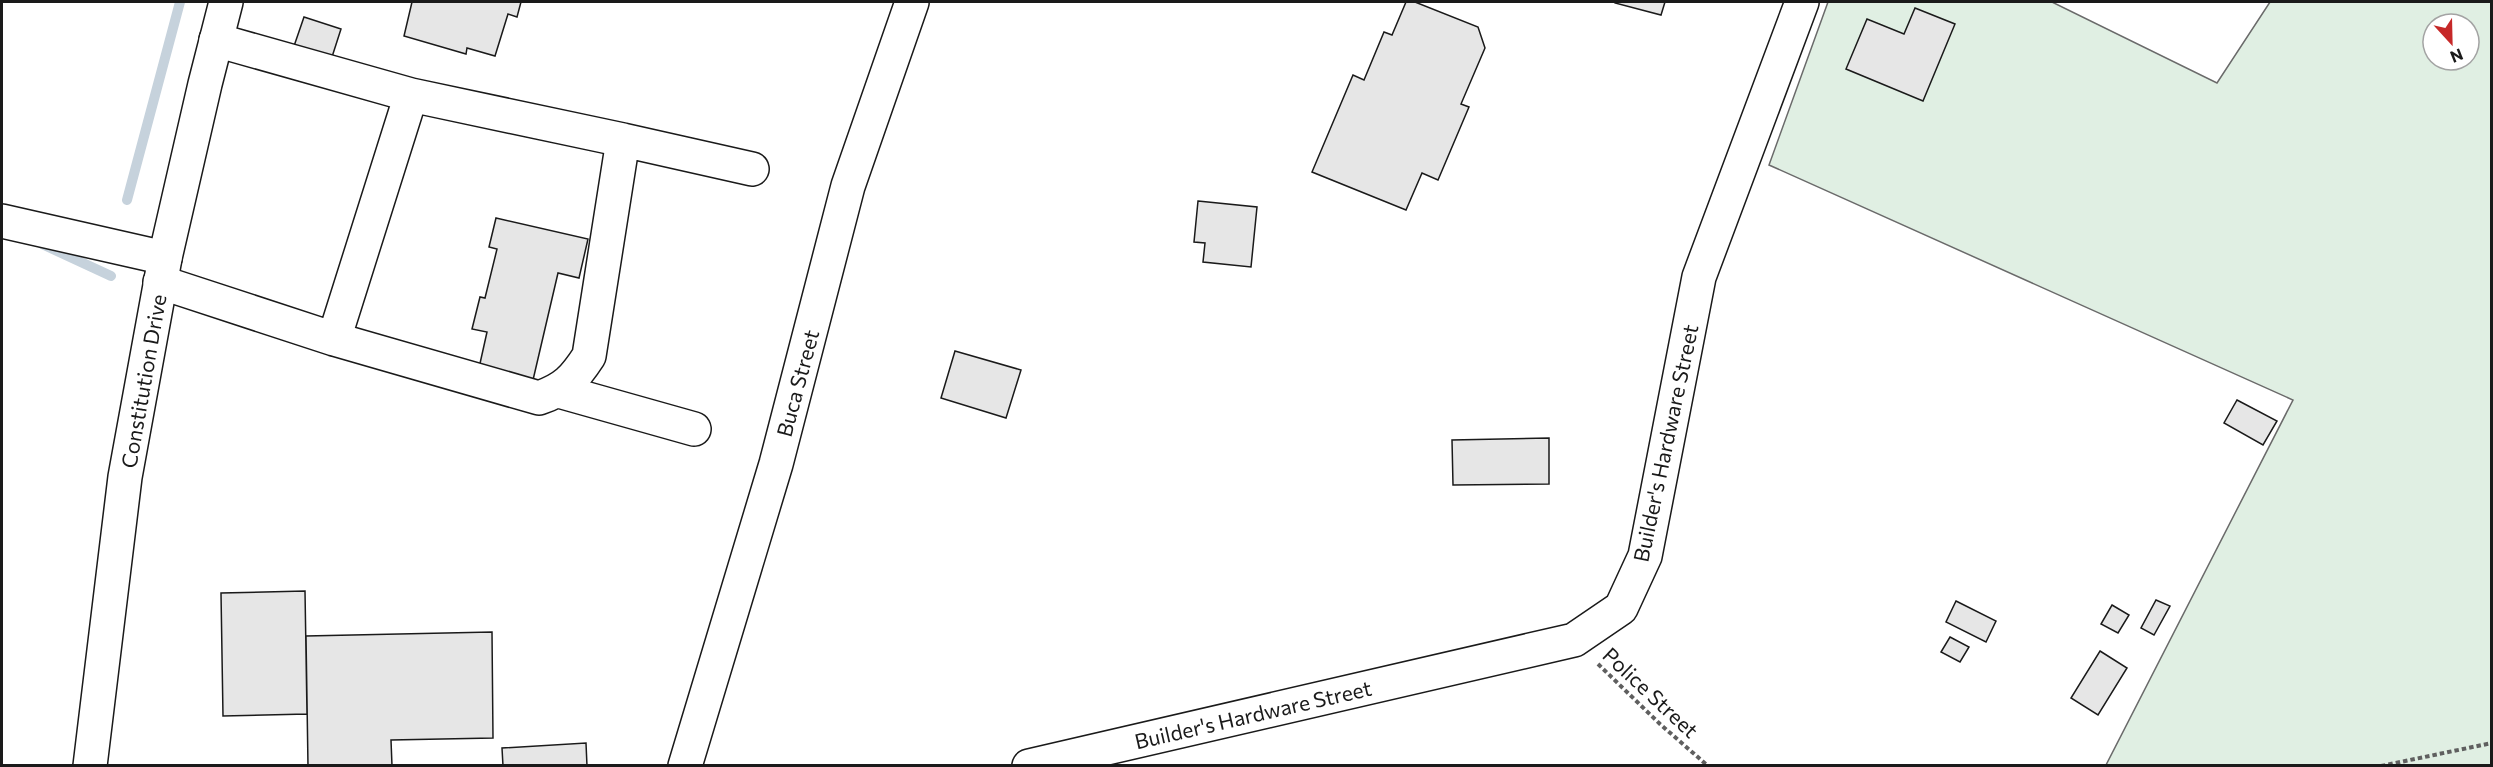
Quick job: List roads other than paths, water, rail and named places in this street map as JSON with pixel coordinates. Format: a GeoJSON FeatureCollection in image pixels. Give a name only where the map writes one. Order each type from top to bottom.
{"type":"FeatureCollection","features":[{"type":"Feature","properties":{"kind":"street","name":"Constitution Drive"},"geometry":{"type":"LineString","coordinates":[[90,765],[125,477],[163,270],[226,2]]}},
{"type":"Feature","properties":{"kind":"street","name":"Buca Street"},"geometry":{"type":"LineString","coordinates":[[685,765],[776,464],[848,186],[912,2]]}},
{"type":"Feature","properties":{"kind":"street","name":"Builder's Hardware Street"},"geometry":{"type":"LineString","coordinates":[[1029,765],[1574,640],[1621,608],[1645,556],[1700,277],[1802,2]]}},
{"type":"Feature","properties":{"kind":"street"},"geometry":{"type":"LineString","coordinates":[[216,40],[411,95],[752,169]]}},
{"type":"Feature","properties":{"kind":"street"},"geometry":{"type":"LineString","coordinates":[[334,339],[411,95]]}},
{"type":"Feature","properties":{"kind":"street"},"geometry":{"type":"LineString","coordinates":[[2,221],[163,270],[334,339],[539,398],[559,391],[577,375],[589,356],[623,140]]}},
{"type":"Feature","properties":{"kind":"street"},"geometry":{"type":"LineString","coordinates":[[559,391],[694,429]]}},
{"type":"Feature","properties":{"kind":"waterway"},"geometry":{"type":"LineString","coordinates":[[127,200],[180,2]]}},
{"type":"Feature","properties":{"kind":"waterway"},"geometry":{"type":"LineString","coordinates":[[42,244],[111,276]]}}]}
